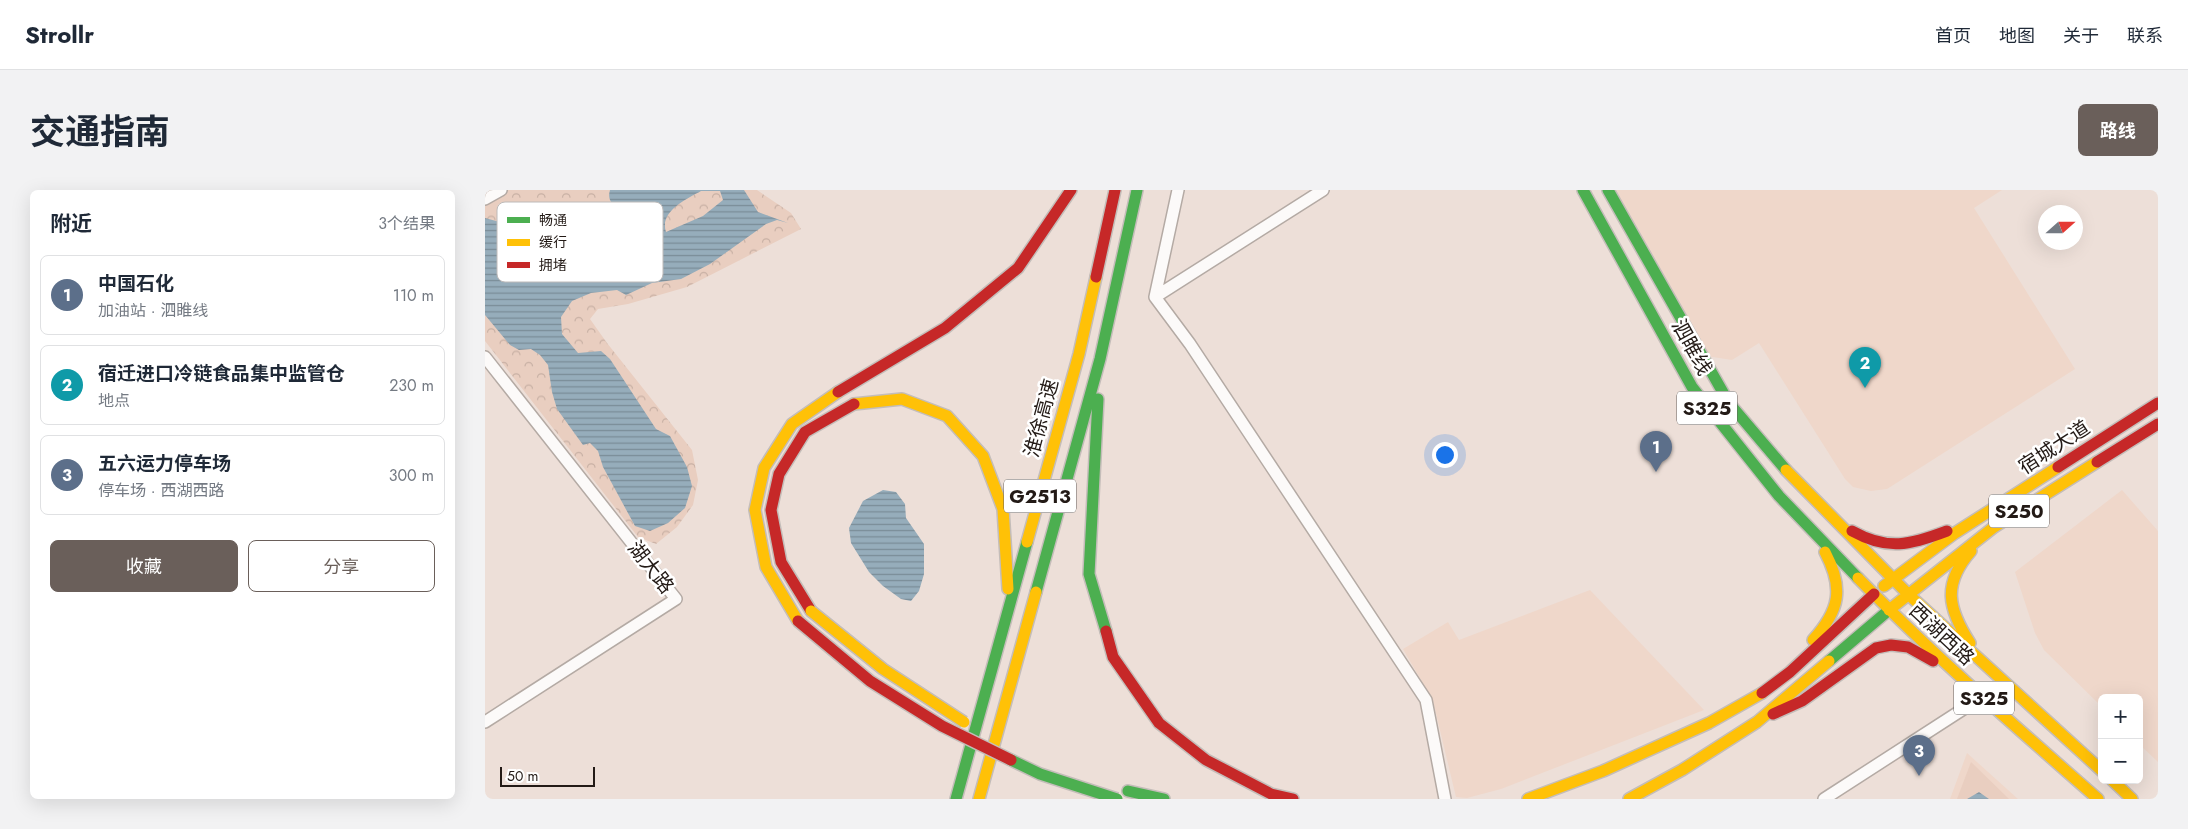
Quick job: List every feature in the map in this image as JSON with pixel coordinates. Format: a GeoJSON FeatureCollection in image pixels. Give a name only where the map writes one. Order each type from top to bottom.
{"type":"FeatureCollection","features":[{"type":"Feature","properties":{"kind":"main road"},"geometry":{"type":"LineString","coordinates":[[1071,190],[1018,268],[945,328],[847,386],[792,424],[764,468],[755,510],[766,567],[798,620],[870,681],[942,726],[1040,774],[1117,799]]}},
{"type":"Feature","properties":{"kind":"main road","name":"淮徐高速"},"geometry":{"type":"LineString","coordinates":[[956,799],[1079,354],[1115,190]]}},
{"type":"Feature","properties":{"kind":"main road","name":"淮徐高速"},"geometry":{"type":"LineString","coordinates":[[979,799],[1100,359],[1137,190]]}},
{"type":"Feature","properties":{"kind":"main road","name":"泗睢线"},"geometry":{"type":"LineString","coordinates":[[1583,190],[1692,387],[1779,496],[1874,594]]}},
{"type":"Feature","properties":{"kind":"main road","name":"泗睢线"},"geometry":{"type":"LineString","coordinates":[[1608,190],[1729,403],[1795,481],[1893,579]]}},
{"type":"Feature","properties":{"kind":"main road"},"geometry":{"type":"LineString","coordinates":[[1100,359],[1089,574],[1113,657],[1159,724],[1206,760],[1271,794],[1293,799]]}},
{"type":"Feature","properties":{"kind":"main road"},"geometry":{"type":"LineString","coordinates":[[1006,743],[953,716],[891,674],[811,610],[781,562],[771,510],[779,474],[805,432],[852,404],[902,399],[947,416],[983,456],[1003,508],[1009,605]]}},
{"type":"Feature","properties":{"kind":"main road","name":"宿城大道"},"geometry":{"type":"LineString","coordinates":[[1753,699],[1789,672],[1893,579],[1986,513],[2158,403]]}},
{"type":"Feature","properties":{"kind":"main road","name":"宿城大道"},"geometry":{"type":"LineString","coordinates":[[1757,722],[1889,610],[1994,527],[2158,424]]}},
{"type":"Feature","properties":{"kind":"main road"},"geometry":{"type":"LineString","coordinates":[[1831,518],[1864,539],[1894,547],[1909,545],[1936,536],[1986,513]]}},
{"type":"Feature","properties":{"kind":"main road"},"geometry":{"type":"LineString","coordinates":[[1528,799],[1603,770],[1709,723],[1753,699],[1815,637],[1828,622],[1835,610],[1838,579],[1834,566],[1809,526]]}},
{"type":"Feature","properties":{"kind":"main road"},"geometry":{"type":"LineString","coordinates":[[1986,665],[1957,623],[1951,608],[1957,572],[1968,554],[1994,527]]}},
{"type":"Feature","properties":{"kind":"main road","name":"西湖西路"},"geometry":{"type":"LineString","coordinates":[[1893,579],[2098,767]]}},
{"type":"Feature","properties":{"kind":"main road","name":"西湖西路"},"geometry":{"type":"LineString","coordinates":[[1874,594],[1968,684],[2097,799]]}},
{"type":"Feature","properties":{"kind":"main road"},"geometry":{"type":"LineString","coordinates":[[1629,799],[1682,770],[1757,722],[1802,701],[1876,648],[1891,645],[1908,647],[1968,684]]}},
{"type":"Feature","properties":{"kind":"main road"},"geometry":{"type":"LineString","coordinates":[[1111,784],[1164,799]]}},
{"type":"Feature","properties":{"kind":"main road"},"geometry":{"type":"LineString","coordinates":[[2116,784],[2132,799]]}},
{"type":"Feature","properties":{"kind":"street"},"geometry":{"type":"LineString","coordinates":[[1155,297],[1179,190]]}},
{"type":"Feature","properties":{"kind":"street"},"geometry":{"type":"LineString","coordinates":[[1155,297],[1323,190]]}},
{"type":"Feature","properties":{"kind":"street"},"geometry":{"type":"LineString","coordinates":[[1155,297],[1191,344],[1426,700],[1445,799]]}},
{"type":"Feature","properties":{"kind":"street","name":"湖大路"},"geometry":{"type":"LineString","coordinates":[[485,357],[676,599],[485,722]]}},
{"type":"Feature","properties":{"kind":"street"},"geometry":{"type":"LineString","coordinates":[[1824,799],[1983,697]]}},
{"type":"Feature","properties":{"kind":"shaded area"},"geometry":{"type":"Polygon","coordinates":[[[1614,190],[2002,190],[1974,208],[2075,369],[1887,489],[1871,491],[1853,487],[1845,479],[1759,343],[1732,360],[1706,356],[1614,190]]]}},
{"type":"Feature","properties":{"kind":"shaded area"},"geometry":{"type":"Polygon","coordinates":[[[2122,490],[2158,531],[2158,762],[2143,748],[2143,694],[2098,694],[2098,703],[2044,650],[2035,633],[2015,572],[2122,490]]]}},
{"type":"Feature","properties":{"kind":"shaded area"},"geometry":{"type":"Polygon","coordinates":[[[1590,590],[1704,710],[1501,789],[1467,798],[1456,797],[1433,701],[1403,649],[1448,622],[1459,640],[1590,590]]]}},
{"type":"Feature","properties":{"kind":"shaded area"},"geometry":{"type":"Polygon","coordinates":[[[1967,753],[2018,799],[1950,799],[1967,753]]]}},
{"type":"Feature","properties":{"kind":"green space"},"geometry":{"type":"Polygon","coordinates":[[[485,190],[757,190],[791,213],[801,229],[687,287],[628,304],[598,309],[590,319],[692,450],[698,480],[693,505],[677,527],[656,544],[638,537],[485,341],[485,190]]]}},
{"type":"Feature","properties":{"kind":"green space"},"geometry":{"type":"Polygon","coordinates":[[[1971,762],[2009,799],[1957,799],[1971,762]]]}},
{"type":"Feature","properties":{"kind":"water"},"geometry":{"type":"Polygon","coordinates":[[[610,190],[744,190],[758,212],[788,223],[777,220],[766,224],[710,264],[681,279],[663,281],[663,202],[611,202],[610,190]],[[701,191],[682,202],[670,212],[665,225],[666,232],[703,216],[723,200],[720,191],[701,191]]]}},
{"type":"Feature","properties":{"kind":"water"},"geometry":{"type":"Polygon","coordinates":[[[485,218],[497,221],[497,282],[659,282],[652,283],[626,295],[617,290],[591,293],[572,301],[561,317],[562,334],[578,353],[601,351],[610,359],[656,429],[670,436],[687,467],[692,486],[685,508],[668,523],[650,531],[635,526],[603,467],[598,451],[590,443],[583,445],[557,409],[548,365],[540,355],[531,349],[519,350],[510,345],[485,315],[485,218]]]}},
{"type":"Feature","properties":{"kind":"water"},"geometry":{"type":"Polygon","coordinates":[[[883,490],[896,492],[905,504],[906,518],[924,544],[924,574],[919,591],[911,601],[901,599],[883,586],[869,572],[851,543],[849,528],[863,501],[883,490]]]}},
{"type":"Feature","properties":{"kind":"water"},"geometry":{"type":"Polygon","coordinates":[[[1979,792],[1989,799],[1967,799],[1979,792]]]}},
{"type":"Feature","properties":{"kind":"traffic: fast"},"geometry":{"type":"LineString","coordinates":[[1036,592],[1100,359],[1137,190]]}},
{"type":"Feature","properties":{"kind":"traffic: fast"},"geometry":{"type":"LineString","coordinates":[[1583,190],[1692,387],[1779,496],[1858,578]]}},
{"type":"Feature","properties":{"kind":"traffic: fast"},"geometry":{"type":"LineString","coordinates":[[1608,190],[1729,403],[1786,470]]}},
{"type":"Feature","properties":{"kind":"traffic: fast"},"geometry":{"type":"LineString","coordinates":[[1098,399],[1089,574],[1106,631]]}},
{"type":"Feature","properties":{"kind":"traffic: fast"},"geometry":{"type":"LineString","coordinates":[[956,799],[1027,542]]}},
{"type":"Feature","properties":{"kind":"traffic: fast"},"geometry":{"type":"LineString","coordinates":[[1829,661],[1889,610]]}},
{"type":"Feature","properties":{"kind":"traffic: fast"},"geometry":{"type":"LineString","coordinates":[[1011,760],[1040,774],[1117,799]]}},
{"type":"Feature","properties":{"kind":"traffic: fast"},"geometry":{"type":"LineString","coordinates":[[1128,791],[1164,799]]}},
{"type":"Feature","properties":{"kind":"traffic: slow"},"geometry":{"type":"LineString","coordinates":[[1027,542],[1079,354],[1096,277]]}},
{"type":"Feature","properties":{"kind":"traffic: slow"},"geometry":{"type":"LineString","coordinates":[[798,621],[766,567],[755,510],[764,468],[792,424],[838,392]]}},
{"type":"Feature","properties":{"kind":"traffic: slow"},"geometry":{"type":"LineString","coordinates":[[854,404],[902,399],[947,416],[983,456],[1003,509],[1008,589]]}},
{"type":"Feature","properties":{"kind":"traffic: slow"},"geometry":{"type":"LineString","coordinates":[[1889,610],[1994,527],[2097,462]]}},
{"type":"Feature","properties":{"kind":"traffic: slow"},"geometry":{"type":"LineString","coordinates":[[1884,586],[1955,533],[2058,467]]}},
{"type":"Feature","properties":{"kind":"traffic: slow"},"geometry":{"type":"LineString","coordinates":[[1786,470],[1909,595],[2098,767]]}},
{"type":"Feature","properties":{"kind":"traffic: slow"},"geometry":{"type":"LineString","coordinates":[[1970,643],[1957,619],[1951,597],[1956,575],[1971,551]]}},
{"type":"Feature","properties":{"kind":"traffic: slow"},"geometry":{"type":"LineString","coordinates":[[1813,640],[1829,619],[1836,598],[1835,577],[1825,552]]}},
{"type":"Feature","properties":{"kind":"traffic: slow"},"geometry":{"type":"LineString","coordinates":[[1858,578],[1946,663],[2098,799]]}},
{"type":"Feature","properties":{"kind":"traffic: slow"},"geometry":{"type":"LineString","coordinates":[[979,799],[1036,592]]}},
{"type":"Feature","properties":{"kind":"traffic: slow"},"geometry":{"type":"LineString","coordinates":[[811,611],[883,669],[964,722]]}},
{"type":"Feature","properties":{"kind":"traffic: slow"},"geometry":{"type":"LineString","coordinates":[[1629,799],[1682,770],[1757,722],[1829,661]]}},
{"type":"Feature","properties":{"kind":"traffic: slow"},"geometry":{"type":"LineString","coordinates":[[1528,799],[1603,771],[1709,723],[1762,693]]}},
{"type":"Feature","properties":{"kind":"traffic: slow"},"geometry":{"type":"LineString","coordinates":[[2116,784],[2132,799]]}},
{"type":"Feature","properties":{"kind":"traffic: jam"},"geometry":{"type":"LineString","coordinates":[[838,392],[945,328],[1018,268],[1071,190]]}},
{"type":"Feature","properties":{"kind":"traffic: jam"},"geometry":{"type":"LineString","coordinates":[[1096,277],[1115,190]]}},
{"type":"Feature","properties":{"kind":"traffic: jam"},"geometry":{"type":"LineString","coordinates":[[2058,467],[2158,403]]}},
{"type":"Feature","properties":{"kind":"traffic: jam"},"geometry":{"type":"LineString","coordinates":[[811,611],[781,562],[771,510],[779,474],[805,432],[854,404]]}},
{"type":"Feature","properties":{"kind":"traffic: jam"},"geometry":{"type":"LineString","coordinates":[[2097,462],[2158,424]]}},
{"type":"Feature","properties":{"kind":"traffic: jam"},"geometry":{"type":"LineString","coordinates":[[1852,531],[1877,541],[1899,544],[1922,540],[1947,531]]}},
{"type":"Feature","properties":{"kind":"traffic: jam"},"geometry":{"type":"LineString","coordinates":[[1762,693],[1790,672],[1874,594]]}},
{"type":"Feature","properties":{"kind":"traffic: jam"},"geometry":{"type":"LineString","coordinates":[[798,621],[870,681],[942,726],[1011,760]]}},
{"type":"Feature","properties":{"kind":"traffic: jam"},"geometry":{"type":"LineString","coordinates":[[1106,631],[1113,657],[1159,723],[1206,760],[1271,794],[1293,799]]}},
{"type":"Feature","properties":{"kind":"traffic: jam"},"geometry":{"type":"LineString","coordinates":[[1773,714],[1802,701],[1876,648],[1891,645],[1908,647],[1933,661]]}},
{"type":"Feature","properties":{"kind":"place","name":"宿迁进口冷链食品集中监管仓"},"geometry":{"type":"Point","coordinates":[1865,388]}},
{"type":"Feature","properties":{"kind":"place","name":"中国石化"},"geometry":{"type":"Point","coordinates":[1656,472]}},
{"type":"Feature","properties":{"kind":"place","name":"五六运力停车场"},"geometry":{"type":"Point","coordinates":[1919,776]}}]}
